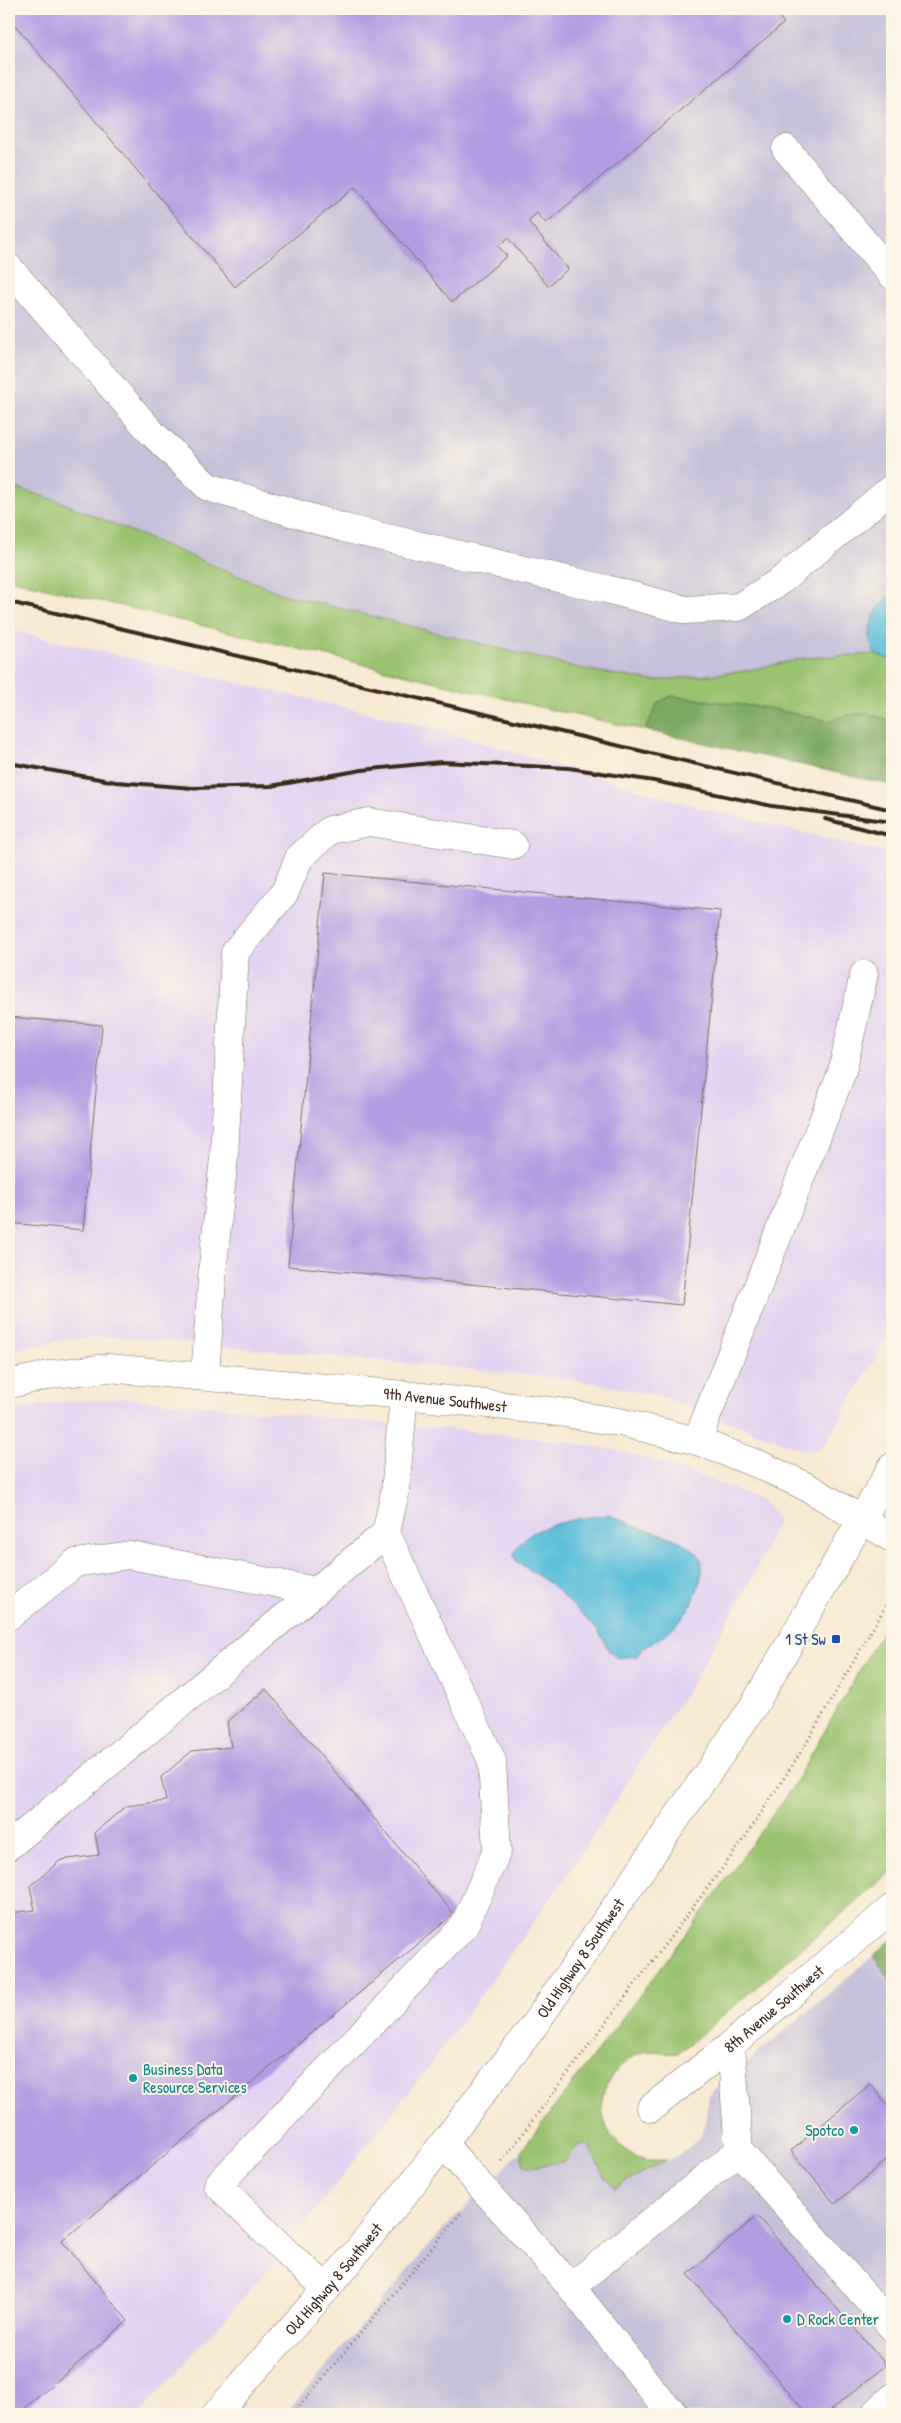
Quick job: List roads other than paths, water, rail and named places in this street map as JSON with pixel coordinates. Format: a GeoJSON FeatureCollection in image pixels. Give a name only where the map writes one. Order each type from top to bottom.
{"type":"FeatureCollection","features":[{"type":"Feature","properties":{"kind":"street"},"geometry":{"type":"LineString","coordinates":[[786,149],[892,275]]}},
{"type":"Feature","properties":{"kind":"street"},"geometry":{"type":"LineString","coordinates":[[9,268],[152,433],[208,487],[344,528],[606,588],[686,610],[740,607],[782,580],[892,488]]}},
{"type":"Feature","properties":{"kind":"street"},"geometry":{"type":"LineString","coordinates":[[205,1376],[213,1265],[224,1157],[235,952],[285,892],[299,858],[330,830],[368,822],[513,845]]}},
{"type":"Feature","properties":{"kind":"street"},"geometry":{"type":"LineString","coordinates":[[697,1441],[842,1072],[864,974]]}},
{"type":"Feature","properties":{"kind":"street","name":"9th Avenue Southwest"},"geometry":{"type":"LineString","coordinates":[[9,1384],[54,1374],[108,1368],[404,1394],[559,1412],[640,1426],[697,1441],[760,1465],[809,1488],[892,1538]]}},
{"type":"Feature","properties":{"kind":"street"},"geometry":{"type":"LineString","coordinates":[[327,2288],[290,2256],[218,2185],[464,1926],[497,1851],[492,1761],[386,1534],[395,1492],[404,1394]]}},
{"type":"Feature","properties":{"kind":"street","name":"Old Highway 8 Southwest"},"geometry":{"type":"LineString","coordinates":[[218,2414],[327,2288],[444,2145],[530,2031],[753,1707],[892,1466]]}},
{"type":"Feature","properties":{"kind":"street"},"geometry":{"type":"LineString","coordinates":[[9,1846],[386,1534]]}},
{"type":"Feature","properties":{"kind":"street"},"geometry":{"type":"LineString","coordinates":[[9,1616],[75,1563],[130,1555],[316,1591]]}},
{"type":"Feature","properties":{"kind":"street","name":"8th Avenue Southwest"},"geometry":{"type":"LineString","coordinates":[[651,2108],[731,2045],[892,1908]]}},
{"type":"Feature","properties":{"kind":"street"},"geometry":{"type":"LineString","coordinates":[[731,2045],[739,2151],[892,2327]]}},
{"type":"Feature","properties":{"kind":"street"},"geometry":{"type":"LineString","coordinates":[[444,2145],[571,2287],[661,2402],[675,2414]]}},
{"type":"Feature","properties":{"kind":"street"},"geometry":{"type":"LineString","coordinates":[[571,2287],[739,2151]]}},
{"type":"Feature","properties":{"kind":"street"},"geometry":{"type":"LineString","coordinates":[[875,2414],[892,2398]]}},
{"type":"Feature","properties":{"kind":"water"},"geometry":{"type":"Polygon","coordinates":[[[892,594],[892,660],[875,654],[870,637],[875,614],[892,594]]]}},
{"type":"Feature","properties":{"kind":"water"},"geometry":{"type":"Polygon","coordinates":[[[609,1515],[637,1527],[678,1540],[691,1548],[701,1559],[701,1577],[698,1588],[684,1616],[670,1630],[641,1650],[637,1656],[617,1658],[610,1652],[599,1632],[551,1584],[516,1561],[514,1554],[525,1538],[542,1529],[578,1519],[609,1515]]]}},
{"type":"Feature","properties":{"kind":"railway"},"geometry":{"type":"LineString","coordinates":[[9,602],[892,810]]}},
{"type":"Feature","properties":{"kind":"railway"},"geometry":{"type":"LineString","coordinates":[[9,763],[116,782],[193,788],[271,786],[362,770],[441,762],[569,768],[654,781],[772,806],[892,822]]}},
{"type":"Feature","properties":{"kind":"railway"},"geometry":{"type":"LineString","coordinates":[[825,819],[892,836]]}},
{"type":"Feature","properties":{"kind":"place","name":"1 St Sw"},"geometry":{"type":"Point","coordinates":[836,1639]}},
{"type":"Feature","properties":{"kind":"place","name":"Business Data Resource Services"},"geometry":{"type":"Point","coordinates":[133,2078]}},
{"type":"Feature","properties":{"kind":"place","name":"Spotco"},"geometry":{"type":"Point","coordinates":[854,2130]}},
{"type":"Feature","properties":{"kind":"place","name":"D Rock Center"},"geometry":{"type":"Point","coordinates":[787,2319]}}]}
